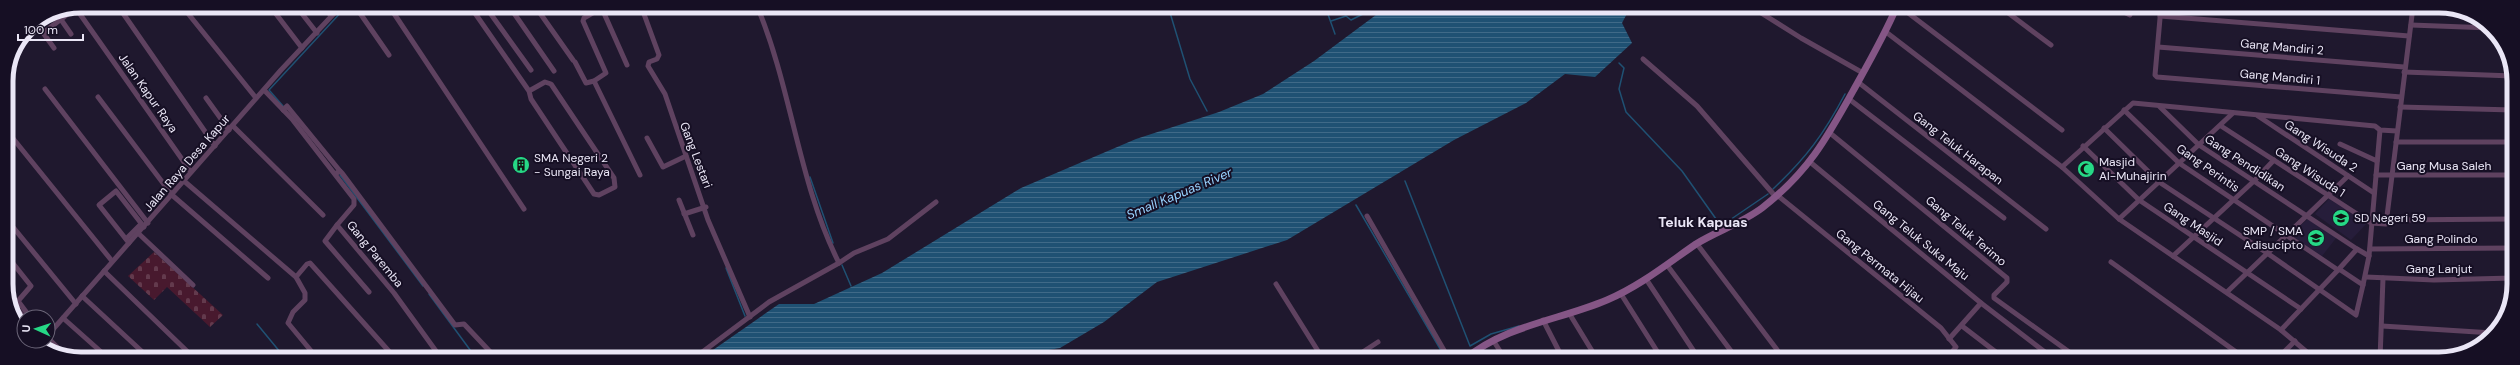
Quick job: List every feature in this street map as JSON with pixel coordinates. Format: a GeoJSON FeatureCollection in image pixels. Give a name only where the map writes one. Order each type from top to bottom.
{"type":"FeatureCollection","features":[{"type":"Feature","properties":{"kind":"main road"},"geometry":{"type":"LineString","coordinates":[[1475,352],[1493,340],[1543,320],[1569,313],[1621,294],[1646,279],[1697,244],[1748,218],[1776,196],[1810,162],[1830,133],[1886,32],[1895,13]]}},
{"type":"Feature","properties":{"kind":"street","name":"Jalan Kapur Raya"},"geometry":{"type":"LineString","coordinates":[[80,13],[191,172]]}},
{"type":"Feature","properties":{"kind":"street"},"geometry":{"type":"LineString","coordinates":[[123,13],[215,146]]}},
{"type":"Feature","properties":{"kind":"street"},"geometry":{"type":"LineString","coordinates":[[188,13],[256,98]]}},
{"type":"Feature","properties":{"kind":"street"},"geometry":{"type":"LineString","coordinates":[[275,13],[302,48]]}},
{"type":"Feature","properties":{"kind":"street"},"geometry":{"type":"LineString","coordinates":[[301,13],[317,33]]}},
{"type":"Feature","properties":{"kind":"street","name":"Jalan Raya Desa Kapur"},"geometry":{"type":"LineString","coordinates":[[56,326],[128,241],[138,233],[256,98],[334,13]]}},
{"type":"Feature","properties":{"kind":"street"},"geometry":{"type":"LineString","coordinates":[[360,13],[389,55]]}},
{"type":"Feature","properties":{"kind":"street"},"geometry":{"type":"LineString","coordinates":[[394,13],[524,209]]}},
{"type":"Feature","properties":{"kind":"street"},"geometry":{"type":"LineString","coordinates":[[475,13],[529,91],[531,99],[594,194],[599,196],[613,188],[616,183],[614,178],[551,84],[545,82],[529,91]]}},
{"type":"Feature","properties":{"kind":"street"},"geometry":{"type":"LineString","coordinates":[[490,13],[531,70]]}},
{"type":"Feature","properties":{"kind":"street"},"geometry":{"type":"LineString","coordinates":[[514,13],[554,71]]}},
{"type":"Feature","properties":{"kind":"street"},"geometry":{"type":"LineString","coordinates":[[540,13],[574,61],[585,82],[594,81],[606,75],[607,70],[583,19],[593,13]]}},
{"type":"Feature","properties":{"kind":"street"},"geometry":{"type":"LineString","coordinates":[[604,13],[626,65]]}},
{"type":"Feature","properties":{"kind":"street","name":"Gang Lestari"},"geometry":{"type":"LineString","coordinates":[[645,13],[659,53],[658,58],[650,61],[648,66],[663,90],[706,207],[708,220],[750,317]]}},
{"type":"Feature","properties":{"kind":"street"},"geometry":{"type":"LineString","coordinates":[[760,13],[774,56],[802,161],[839,263]]}},
{"type":"Feature","properties":{"kind":"street"},"geometry":{"type":"LineString","coordinates":[[1761,13],[1801,38],[1863,73]]}},
{"type":"Feature","properties":{"kind":"street"},"geometry":{"type":"LineString","coordinates":[[1907,13],[2062,130]]}},
{"type":"Feature","properties":{"kind":"street"},"geometry":{"type":"LineString","coordinates":[[2008,13],[2051,45]]}},
{"type":"Feature","properties":{"kind":"street"},"geometry":{"type":"LineString","coordinates":[[2126,13],[2130,15]]}},
{"type":"Feature","properties":{"kind":"street"},"geometry":{"type":"LineString","coordinates":[[2158,46],[2160,13]]}},
{"type":"Feature","properties":{"kind":"street"},"geometry":{"type":"LineString","coordinates":[[2371,223],[2385,224],[2387,220],[2412,13]]}},
{"type":"Feature","properties":{"kind":"street"},"geometry":{"type":"LineString","coordinates":[[43,33],[69,14]]}},
{"type":"Feature","properties":{"kind":"street"},"geometry":{"type":"LineString","coordinates":[[2160,16],[2409,36]]}},
{"type":"Feature","properties":{"kind":"street"},"geometry":{"type":"LineString","coordinates":[[59,17],[71,34]]}},
{"type":"Feature","properties":{"kind":"street"},"geometry":{"type":"LineString","coordinates":[[2411,24],[2481,27]]}},
{"type":"Feature","properties":{"kind":"street"},"geometry":{"type":"LineString","coordinates":[[39,27],[54,48]]}},
{"type":"Feature","properties":{"kind":"street"},"geometry":{"type":"LineString","coordinates":[[1886,32],[2062,167],[2119,219],[2282,330],[2307,352]]}},
{"type":"Feature","properties":{"kind":"street","name":"Gang Mandiri 2"},"geometry":{"type":"LineString","coordinates":[[2158,46],[2404,69],[2507,76]]}},
{"type":"Feature","properties":{"kind":"street","name":"Gang Mandiri 1"},"geometry":{"type":"LineString","coordinates":[[2158,46],[2157,77],[2401,97]]}},
{"type":"Feature","properties":{"kind":"street","name":"Gang Permata Hijau"},"geometry":{"type":"LineString","coordinates":[[1643,59],[1697,106],[1776,196],[1912,303],[1941,328],[1950,339]]}},
{"type":"Feature","properties":{"kind":"street"},"geometry":{"type":"LineString","coordinates":[[594,81],[640,175]]}},
{"type":"Feature","properties":{"kind":"street","name":"Gang Teluk Harapan"},"geometry":{"type":"LineString","coordinates":[[1858,82],[2046,229]]}},
{"type":"Feature","properties":{"kind":"street"},"geometry":{"type":"LineString","coordinates":[[45,89],[144,225]]}},
{"type":"Feature","properties":{"kind":"street"},"geometry":{"type":"LineString","coordinates":[[264,90],[285,108],[308,135],[456,326],[464,324],[490,352]]}},
{"type":"Feature","properties":{"kind":"street"},"geometry":{"type":"LineString","coordinates":[[98,97],[172,195],[268,278]]}},
{"type":"Feature","properties":{"kind":"street"},"geometry":{"type":"LineString","coordinates":[[206,98],[231,128],[324,215]]}},
{"type":"Feature","properties":{"kind":"street"},"geometry":{"type":"LineString","coordinates":[[1849,99],[2004,218]]}},
{"type":"Feature","properties":{"kind":"street"},"geometry":{"type":"LineString","coordinates":[[2062,167],[2083,146],[2133,103],[2160,107],[2375,126],[2380,130],[2397,131]]}},
{"type":"Feature","properties":{"kind":"street","name":"Gang Pendidikan"},"geometry":{"type":"LineString","coordinates":[[2160,107],[2198,145],[2255,180],[2369,256]]}},
{"type":"Feature","properties":{"kind":"street"},"geometry":{"type":"LineString","coordinates":[[2400,107],[2507,110]]}},
{"type":"Feature","properties":{"kind":"street","name":"Gang Perintis"},"geometry":{"type":"LineString","coordinates":[[2124,110],[2179,163],[2234,198],[2363,285]]}},
{"type":"Feature","properties":{"kind":"street"},"geometry":{"type":"LineString","coordinates":[[2119,219],[2198,145],[2221,126],[2233,113]]}},
{"type":"Feature","properties":{"kind":"street","name":"Gang Wisuda 2"},"geometry":{"type":"LineString","coordinates":[[2258,116],[2374,192]]}},
{"type":"Feature","properties":{"kind":"street","name":"Gang Wisuda 1"},"geometry":{"type":"LineString","coordinates":[[2221,126],[2371,223]]}},
{"type":"Feature","properties":{"kind":"street"},"geometry":{"type":"LineString","coordinates":[[2104,128],[2159,182],[2319,288],[2356,315],[2366,278],[2370,249],[2380,130]]}},
{"type":"Feature","properties":{"kind":"street","name":"Gang Teluk Terimo"},"geometry":{"type":"LineString","coordinates":[[1830,133],[2007,278],[2008,282],[1994,298],[2069,352]]}},
{"type":"Feature","properties":{"kind":"street"},"geometry":{"type":"LineString","coordinates":[[13,138],[112,261]]}},
{"type":"Feature","properties":{"kind":"street"},"geometry":{"type":"LineString","coordinates":[[648,138],[663,167],[686,156]]}},
{"type":"Feature","properties":{"kind":"street"},"geometry":{"type":"LineString","coordinates":[[2396,142],[2507,142]]}},
{"type":"Feature","properties":{"kind":"street"},"geometry":{"type":"LineString","coordinates":[[2340,144],[2377,161]]}},
{"type":"Feature","properties":{"kind":"street","name":"Gang Masjid"},"geometry":{"type":"LineString","coordinates":[[2083,146],[2139,200],[2301,309]]}},
{"type":"Feature","properties":{"kind":"street"},"geometry":{"type":"LineString","coordinates":[[2173,256],[2192,236],[2255,180],[2274,160]]}},
{"type":"Feature","properties":{"kind":"street","name":"Gang Teluk Suka Maju"},"geometry":{"type":"LineString","coordinates":[[1810,162],[1981,303],[2045,352]]}},
{"type":"Feature","properties":{"kind":"street","name":"Gang Paremba"},"geometry":{"type":"LineString","coordinates":[[338,173],[355,201],[337,225],[394,294],[437,352]]}},
{"type":"Feature","properties":{"kind":"street","name":"Gang Musa Saleh"},"geometry":{"type":"LineString","coordinates":[[2376,175],[2507,175]]}},
{"type":"Feature","properties":{"kind":"street"},"geometry":{"type":"LineString","coordinates":[[2227,292],[2287,235],[2327,194],[2348,176]]}},
{"type":"Feature","properties":{"kind":"street"},"geometry":{"type":"LineString","coordinates":[[184,181],[296,277],[305,294],[305,300],[293,312],[288,323],[312,352]]}},
{"type":"Feature","properties":{"kind":"street"},"geometry":{"type":"LineString","coordinates":[[116,191],[144,225],[128,241],[99,205],[116,191]]}},
{"type":"Feature","properties":{"kind":"street"},"geometry":{"type":"LineString","coordinates":[[679,200],[693,235]]}},
{"type":"Feature","properties":{"kind":"street"},"geometry":{"type":"LineString","coordinates":[[701,352],[769,302],[854,253],[888,239],[936,202]]}},
{"type":"Feature","properties":{"kind":"street"},"geometry":{"type":"LineString","coordinates":[[684,214],[706,207]]}},
{"type":"Feature","properties":{"kind":"street"},"geometry":{"type":"LineString","coordinates":[[1367,216],[1445,352]]}},
{"type":"Feature","properties":{"kind":"street"},"geometry":{"type":"LineString","coordinates":[[2387,220],[2507,218]]}},
{"type":"Feature","properties":{"kind":"street"},"geometry":{"type":"LineString","coordinates":[[337,225],[325,241],[369,292]]}},
{"type":"Feature","properties":{"kind":"street"},"geometry":{"type":"LineString","coordinates":[[13,227],[76,304]]}},
{"type":"Feature","properties":{"kind":"street"},"geometry":{"type":"LineString","coordinates":[[138,233],[193,285]]}},
{"type":"Feature","properties":{"kind":"street"},"geometry":{"type":"LineString","coordinates":[[1697,244],[1779,352]]}},
{"type":"Feature","properties":{"kind":"street","name":"Gang Polindo"},"geometry":{"type":"LineString","coordinates":[[2370,249],[2507,248]]}},
{"type":"Feature","properties":{"kind":"street"},"geometry":{"type":"LineString","coordinates":[[2282,330],[2319,288],[2357,249]]}},
{"type":"Feature","properties":{"kind":"street"},"geometry":{"type":"LineString","coordinates":[[2111,262],[2236,352]]}},
{"type":"Feature","properties":{"kind":"street"},"geometry":{"type":"LineString","coordinates":[[13,263],[31,286],[18,301],[24,309]]}},
{"type":"Feature","properties":{"kind":"street"},"geometry":{"type":"LineString","coordinates":[[296,277],[307,264],[310,263],[390,352]]}},
{"type":"Feature","properties":{"kind":"street"},"geometry":{"type":"LineString","coordinates":[[1667,265],[1732,352]]}},
{"type":"Feature","properties":{"kind":"street"},"geometry":{"type":"LineString","coordinates":[[104,271],[188,352]]}},
{"type":"Feature","properties":{"kind":"street","name":"Gang Lanjut"},"geometry":{"type":"LineString","coordinates":[[2366,278],[2434,280],[2507,278]]}},
{"type":"Feature","properties":{"kind":"street"},"geometry":{"type":"LineString","coordinates":[[2380,352],[2383,278]]}},
{"type":"Feature","properties":{"kind":"street"},"geometry":{"type":"LineString","coordinates":[[1646,279],[1695,352]]}},
{"type":"Feature","properties":{"kind":"street"},"geometry":{"type":"LineString","coordinates":[[1276,284],[1319,352]]}},
{"type":"Feature","properties":{"kind":"street"},"geometry":{"type":"LineString","coordinates":[[1621,294],[1658,352]]}},
{"type":"Feature","properties":{"kind":"street"},"geometry":{"type":"LineString","coordinates":[[82,296],[143,352]]}},
{"type":"Feature","properties":{"kind":"street"},"geometry":{"type":"LineString","coordinates":[[1953,352],[1956,348],[1950,339],[1981,303]]}},
{"type":"Feature","properties":{"kind":"street"},"geometry":{"type":"LineString","coordinates":[[1569,313],[1593,352]]}},
{"type":"Feature","properties":{"kind":"street"},"geometry":{"type":"LineString","coordinates":[[63,318],[101,352]]}},
{"type":"Feature","properties":{"kind":"street"},"geometry":{"type":"LineString","coordinates":[[1543,320],[1559,352]]}},
{"type":"Feature","properties":{"kind":"street"},"geometry":{"type":"LineString","coordinates":[[1962,326],[1996,352]]}},
{"type":"Feature","properties":{"kind":"street"},"geometry":{"type":"LineString","coordinates":[[2382,326],[2486,333]]}},
{"type":"Feature","properties":{"kind":"street"},"geometry":{"type":"LineString","coordinates":[[1493,340],[1501,352]]}},
{"type":"Feature","properties":{"kind":"street"},"geometry":{"type":"LineString","coordinates":[[2284,352],[2295,341]]}},
{"type":"Feature","properties":{"kind":"street"},"geometry":{"type":"LineString","coordinates":[[1363,352],[1378,342]]}},
{"type":"Feature","properties":{"kind":"shaded area","name":"SD Negeri 59"},"geometry":{"type":"Polygon","coordinates":[[[2329,199],[2368,222],[2351,240],[2315,214],[2329,199]]]}},
{"type":"Feature","properties":{"kind":"shaded area","name":"SMP / SMA Adisucipto"},"geometry":{"type":"Polygon","coordinates":[[[2308,219],[2337,237],[2322,256],[2290,235],[2308,219]]]}},
{"type":"Feature","properties":{"kind":"green space"},"geometry":{"type":"Polygon","coordinates":[[[154,252],[223,315],[210,327],[167,287],[154,300],[128,276],[154,252]]]}},
{"type":"Feature","properties":{"kind":"water","name":"Small Kapuas River"},"geometry":{"type":"Polygon","coordinates":[[[1379,13],[1627,13],[1622,23],[1632,43],[1595,77],[1565,74],[1526,103],[1454,140],[1287,240],[1157,282],[1104,322],[1060,348],[1038,352],[710,352],[779,304],[814,304],[882,273],[1021,188],[1136,139],[1219,112],[1263,94],[1314,61],[1379,13]]]}},
{"type":"Feature","properties":{"kind":"waterway"},"geometry":{"type":"LineString","coordinates":[[283,106],[269,90],[340,13]]}},
{"type":"Feature","properties":{"kind":"waterway"},"geometry":{"type":"LineString","coordinates":[[1170,13],[1190,79],[1207,111]]}},
{"type":"Feature","properties":{"kind":"waterway"},"geometry":{"type":"LineString","coordinates":[[1328,13],[1335,34]]}},
{"type":"Feature","properties":{"kind":"waterway"},"geometry":{"type":"LineString","coordinates":[[1331,21],[1346,16],[1351,20],[1365,13]]}},
{"type":"Feature","properties":{"kind":"waterway"},"geometry":{"type":"LineString","coordinates":[[1619,63],[1624,68],[1619,89],[1626,112],[1682,171],[1721,226],[1768,194]]}},
{"type":"Feature","properties":{"kind":"waterway"},"geometry":{"type":"LineString","coordinates":[[1773,189],[1814,145],[1830,121],[1845,94]]}},
{"type":"Feature","properties":{"kind":"waterway"},"geometry":{"type":"LineString","coordinates":[[340,175],[423,286]]}},
{"type":"Feature","properties":{"kind":"waterway"},"geometry":{"type":"LineString","coordinates":[[810,177],[833,243]]}},
{"type":"Feature","properties":{"kind":"waterway"},"geometry":{"type":"LineString","coordinates":[[1405,181],[1470,346],[1491,334],[1519,326]]}},
{"type":"Feature","properties":{"kind":"waterway"},"geometry":{"type":"LineString","coordinates":[[1356,205],[1442,352]]}},
{"type":"Feature","properties":{"kind":"waterway"},"geometry":{"type":"LineString","coordinates":[[842,265],[851,286]]}},
{"type":"Feature","properties":{"kind":"waterway"},"geometry":{"type":"LineString","coordinates":[[726,268],[745,316]]}},
{"type":"Feature","properties":{"kind":"waterway"},"geometry":{"type":"LineString","coordinates":[[429,294],[472,352]]}},
{"type":"Feature","properties":{"kind":"waterway"},"geometry":{"type":"LineString","coordinates":[[257,324],[280,352]]}},
{"type":"Feature","properties":{"kind":"place","name":"SMA Negeri 2 - Sungai Raya"},"geometry":{"type":"Point","coordinates":[521,165]}},
{"type":"Feature","properties":{"kind":"place","name":"Masjid Al-Muhajirin"},"geometry":{"type":"Point","coordinates":[2086,169]}},
{"type":"Feature","properties":{"kind":"place","name":"SD Negeri 59"},"geometry":{"type":"Point","coordinates":[2341,218]}},
{"type":"Feature","properties":{"kind":"place","name":"SMP / SMA Adisucipto"},"geometry":{"type":"Point","coordinates":[2316,238]}},
{"type":"Feature","properties":{"kind":"district","name":"Teluk Kapuas"},"geometry":{"type":"Point","coordinates":[1703,222]}}]}
